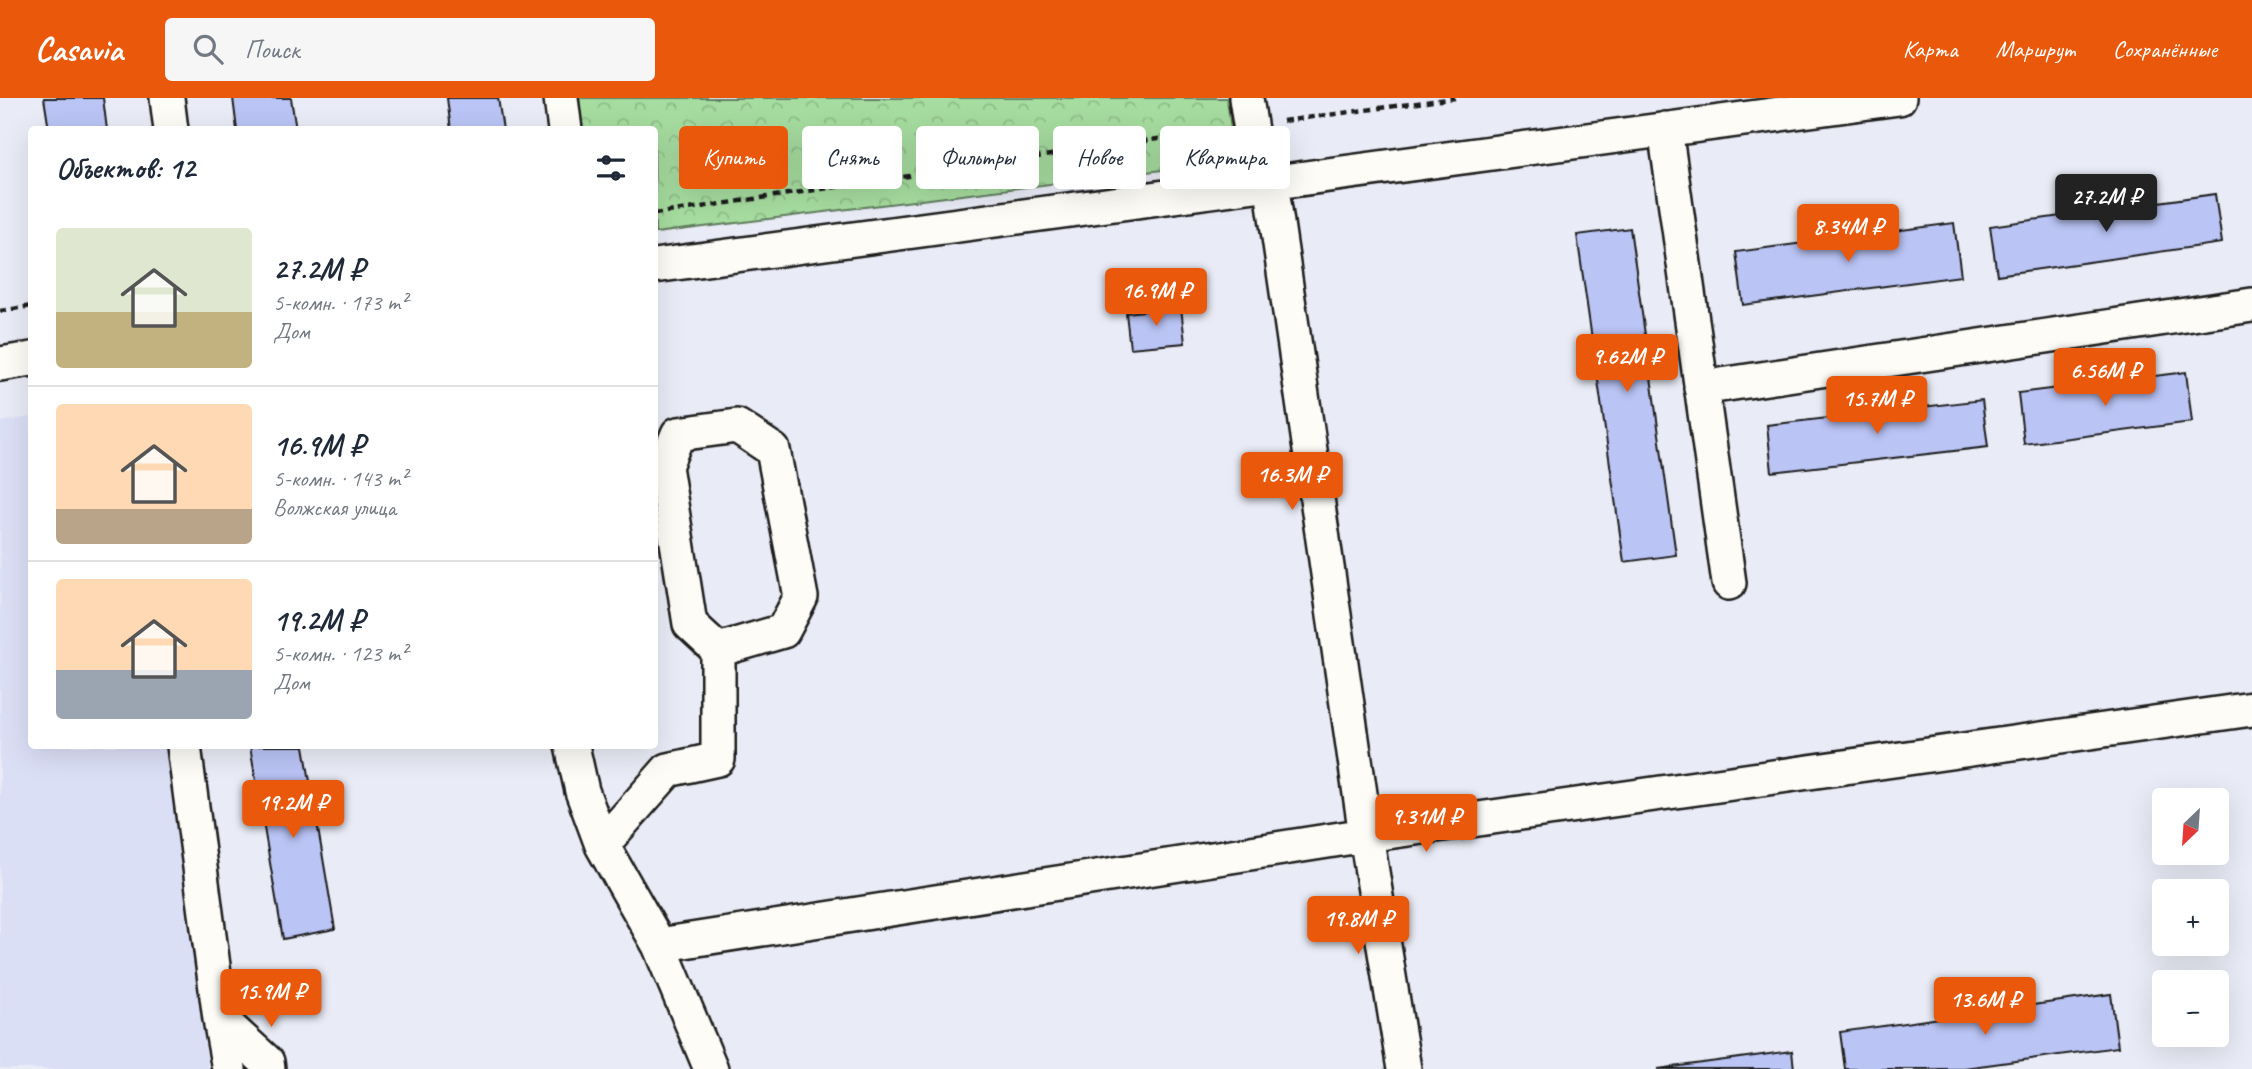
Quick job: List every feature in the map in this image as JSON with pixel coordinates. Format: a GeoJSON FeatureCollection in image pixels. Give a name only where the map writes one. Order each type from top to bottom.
{"type":"FeatureCollection","features":[{"type":"Feature","properties":{"kind":"street"},"geometry":{"type":"LineString","coordinates":[[167,98],[171,126]]}},
{"type":"Feature","properties":{"kind":"street"},"geometry":{"type":"LineString","coordinates":[[561,98],[564,126]]}},
{"type":"Feature","properties":{"kind":"street"},"geometry":{"type":"LineString","coordinates":[[1290,180],[1899,98]]}},
{"type":"Feature","properties":{"kind":"street"},"geometry":{"type":"LineString","coordinates":[[1665,129],[1729,583]]}},
{"type":"Feature","properties":{"kind":"street"},"geometry":{"type":"LineString","coordinates":[[658,265],[1221,189]]}},
{"type":"Feature","properties":{"kind":"street"},"geometry":{"type":"LineString","coordinates":[[1266,189],[1404,1069]]}},
{"type":"Feature","properties":{"kind":"street"},"geometry":{"type":"LineString","coordinates":[[1701,388],[2252,305]]}},
{"type":"Feature","properties":{"kind":"street"},"geometry":{"type":"LineString","coordinates":[[0,364],[28,360]]}},
{"type":"Feature","properties":{"kind":"street"},"geometry":{"type":"LineString","coordinates":[[602,845],[668,770],[718,760],[718,650],[690,624],[665,466],[678,434],[737,426],[773,450],[801,597],[783,631],[718,650]]}},
{"type":"Feature","properties":{"kind":"street"},"geometry":{"type":"LineString","coordinates":[[659,944],[1366,835],[2252,709]]}},
{"type":"Feature","properties":{"kind":"street"},"geometry":{"type":"LineString","coordinates":[[184,749],[229,1069]]}},
{"type":"Feature","properties":{"kind":"street"},"geometry":{"type":"LineString","coordinates":[[573,749],[582,791],[602,845],[659,944],[711,1069]]}},
{"type":"Feature","properties":{"kind":"street"},"geometry":{"type":"LineString","coordinates":[[220,1019],[267,1062],[268,1069]]}},
{"type":"Feature","properties":{"kind":"path"},"geometry":{"type":"LineString","coordinates":[[658,213],[1248,112],[1455,98]]}},
{"type":"Feature","properties":{"kind":"path"},"geometry":{"type":"LineString","coordinates":[[0,310],[28,306]]}},
{"type":"Feature","properties":{"kind":"shaded area"},"geometry":{"type":"Polygon","coordinates":[[[28,417],[28,749],[166,749],[208,1069],[0,1069],[0,422],[28,417]]]}},
{"type":"Feature","properties":{"kind":"green space"},"geometry":{"type":"Polygon","coordinates":[[[575,98],[1227,98],[1231,126],[1160,126],[1160,170],[1146,172],[1146,126],[1053,126],[1053,184],[1039,185],[1039,126],[916,126],[916,189],[1009,189],[658,233],[658,126],[579,126],[575,98]]]}},
{"type":"Feature","properties":{"kind":"building"},"geometry":{"type":"Polygon","coordinates":[[[44,98],[103,98],[106,126],[48,126],[44,98]]]}},
{"type":"Feature","properties":{"kind":"building"},"geometry":{"type":"Polygon","coordinates":[[[233,98],[291,98],[295,126],[236,126],[233,98]]]}},
{"type":"Feature","properties":{"kind":"building"},"geometry":{"type":"Polygon","coordinates":[[[447,98],[498,98],[502,126],[450,126],[447,98]]]}},
{"type":"Feature","properties":{"kind":"building"},"geometry":{"type":"Polygon","coordinates":[[[2215,194],[2222,243],[1997,275],[1990,226],[2215,194]]]}},
{"type":"Feature","properties":{"kind":"building"},"geometry":{"type":"Polygon","coordinates":[[[1954,223],[1961,276],[1743,305],[1736,252],[1954,223]]]}},
{"type":"Feature","properties":{"kind":"building"},"geometry":{"type":"Polygon","coordinates":[[[1630,228],[1676,555],[1624,562],[1577,235],[1630,228]]]}},
{"type":"Feature","properties":{"kind":"building"},"geometry":{"type":"Polygon","coordinates":[[[1181,307],[1185,343],[1130,348],[1126,313],[1181,307]]]}},
{"type":"Feature","properties":{"kind":"building"},"geometry":{"type":"Polygon","coordinates":[[[2186,372],[2192,422],[2024,444],[2018,393],[2186,372]]]}},
{"type":"Feature","properties":{"kind":"building"},"geometry":{"type":"Polygon","coordinates":[[[1982,400],[1988,447],[1772,472],[1767,425],[1982,400]]]}},
{"type":"Feature","properties":{"kind":"building"},"geometry":{"type":"Polygon","coordinates":[[[251,749],[305,749],[335,929],[283,939],[251,749]]]}},
{"type":"Feature","properties":{"kind":"building"},"geometry":{"type":"Polygon","coordinates":[[[2111,994],[2118,1047],[1957,1069],[1845,1069],[1840,1032],[2111,994]]]}},
{"type":"Feature","properties":{"kind":"building"},"geometry":{"type":"Polygon","coordinates":[[[1792,1051],[1794,1069],[1658,1069],[1792,1051]]]}}]}
